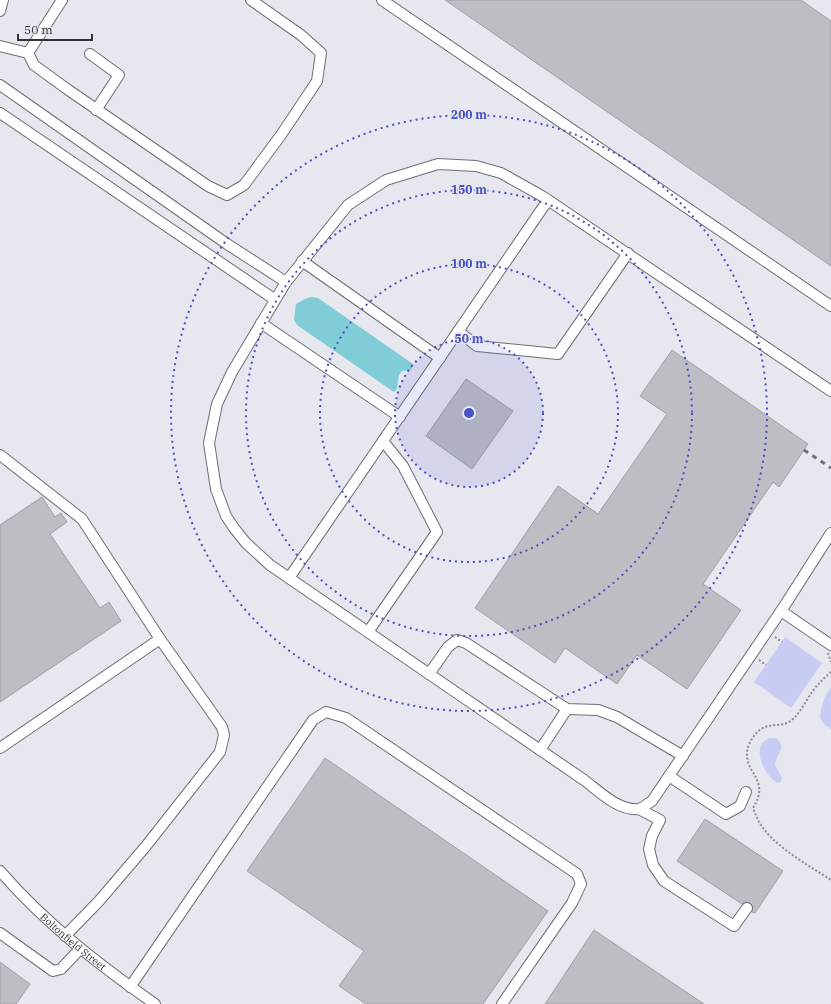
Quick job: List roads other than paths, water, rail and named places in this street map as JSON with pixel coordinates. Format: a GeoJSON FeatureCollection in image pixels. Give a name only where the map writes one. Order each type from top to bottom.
{"type":"FeatureCollection","features":[{"type":"Feature","properties":{"kind":"street"},"geometry":{"type":"LineString","coordinates":[[0,11],[3,0]]}},
{"type":"Feature","properties":{"kind":"street"},"geometry":{"type":"LineString","coordinates":[[28,53],[62,0]]}},
{"type":"Feature","properties":{"kind":"street"},"geometry":{"type":"LineString","coordinates":[[0,46],[28,53],[34,65],[96,110],[208,186],[227,195],[244,185],[282,135],[317,81],[321,52],[301,35],[251,0]]}},
{"type":"Feature","properties":{"kind":"street"},"geometry":{"type":"LineString","coordinates":[[382,0],[831,306]]}},
{"type":"Feature","properties":{"kind":"street"},"geometry":{"type":"LineString","coordinates":[[90,54],[119,75],[96,110]]}},
{"type":"Feature","properties":{"kind":"street"},"geometry":{"type":"LineString","coordinates":[[0,85],[227,244],[286,282]]}},
{"type":"Feature","properties":{"kind":"street"},"geometry":{"type":"LineString","coordinates":[[0,113],[274,300]]}},
{"type":"Feature","properties":{"kind":"street"},"geometry":{"type":"LineString","coordinates":[[747,908],[734,926],[664,881],[652,865],[649,849],[652,836],[660,820],[640,809],[618,805],[270,565],[246,543],[226,516],[216,489],[210,443],[217,404],[232,372],[260,323],[286,282],[348,204],[386,180],[438,164],[476,166],[501,173],[548,200],[831,391]]}},
{"type":"Feature","properties":{"kind":"street"},"geometry":{"type":"LineString","coordinates":[[289,578],[548,200]]}},
{"type":"Feature","properties":{"kind":"street"},"geometry":{"type":"LineString","coordinates":[[458,331],[477,346],[558,354],[628,253]]}},
{"type":"Feature","properties":{"kind":"street"},"geometry":{"type":"LineString","coordinates":[[302,262],[440,358]]}},
{"type":"Feature","properties":{"kind":"street"},"geometry":{"type":"LineString","coordinates":[[260,323],[400,417]]}},
{"type":"Feature","properties":{"kind":"street"},"geometry":{"type":"LineString","coordinates":[[368,632],[437,532],[403,466],[383,441]]}},
{"type":"Feature","properties":{"kind":"street"},"geometry":{"type":"LineString","coordinates":[[0,455],[82,518],[160,639],[222,728],[224,735],[220,752],[146,846],[100,901],[65,936]]}},
{"type":"Feature","properties":{"kind":"street"},"geometry":{"type":"LineString","coordinates":[[640,809],[652,801],[781,611],[831,533]]}},
{"type":"Feature","properties":{"kind":"street"},"geometry":{"type":"LineString","coordinates":[[781,611],[829,648]]}},
{"type":"Feature","properties":{"kind":"street"},"geometry":{"type":"LineString","coordinates":[[0,748],[160,639]]}},
{"type":"Feature","properties":{"kind":"street"},"geometry":{"type":"LineString","coordinates":[[429,674],[448,647],[457,640],[466,643],[567,710],[598,710],[616,717],[683,756]]}},
{"type":"Feature","properties":{"kind":"street"},"geometry":{"type":"LineString","coordinates":[[540,750],[567,710]]}},
{"type":"Feature","properties":{"kind":"street"},"geometry":{"type":"LineString","coordinates":[[130,986],[314,720],[326,712],[346,718],[577,874],[581,884],[572,904],[502,1004]]}},
{"type":"Feature","properties":{"kind":"street"},"geometry":{"type":"LineString","coordinates":[[669,776],[726,814],[740,806],[746,792]]}},
{"type":"Feature","properties":{"kind":"street","name":"Boltonfield Street"},"geometry":{"type":"LineString","coordinates":[[0,871],[36,909],[80,949],[155,1004]]}},
{"type":"Feature","properties":{"kind":"street"},"geometry":{"type":"LineString","coordinates":[[0,933],[53,971],[61,969],[80,949]]}},
{"type":"Feature","properties":{"kind":"railway"},"geometry":{"type":"LineString","coordinates":[[804,450],[831,468]]}}]}
